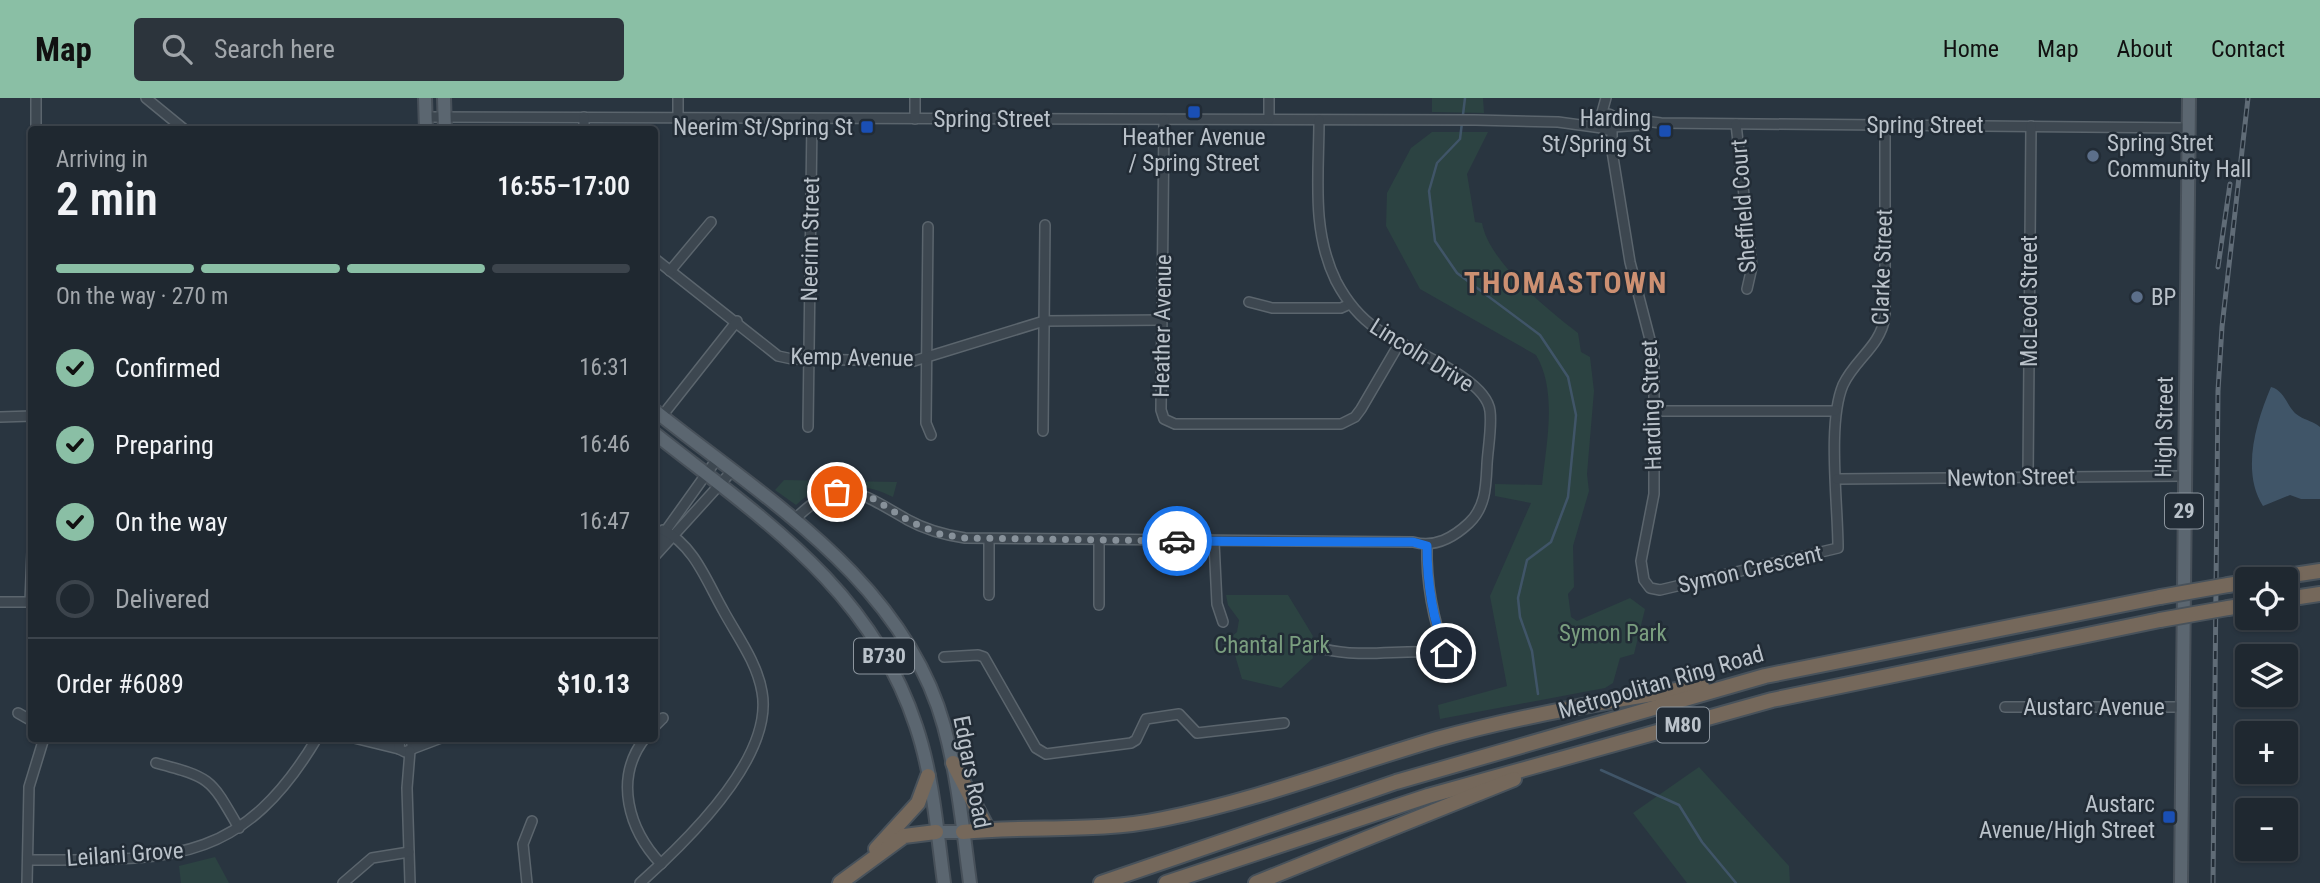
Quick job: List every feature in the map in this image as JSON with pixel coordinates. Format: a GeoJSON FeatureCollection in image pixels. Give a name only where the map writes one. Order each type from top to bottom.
{"type":"FeatureCollection","features":[{"type":"Feature","properties":{"kind":"highway"},"geometry":{"type":"LineString","coordinates":[[2298,574],[2320,571]]}},
{"type":"Feature","properties":{"kind":"highway","name":"Metropolitan Ring Road"},"geometry":{"type":"LineString","coordinates":[[1101,883],[1396,782],[1765,676],[1912,644],[2235,584]]}},
{"type":"Feature","properties":{"kind":"highway"},"geometry":{"type":"LineString","coordinates":[[2298,597],[2320,594]]}},
{"type":"Feature","properties":{"kind":"highway","name":"Metropolitan Ring Road"},"geometry":{"type":"LineString","coordinates":[[1166,883],[1370,814],[1597,746],[1869,677],[2235,607]]}},
{"type":"Feature","properties":{"kind":"highway"},"geometry":{"type":"LineString","coordinates":[[963,832],[1091,829],[1164,819],[1282,790],[1398,751],[1508,721],[1765,676]]}},
{"type":"Feature","properties":{"kind":"highway"},"geometry":{"type":"LineString","coordinates":[[1256,883],[1597,746]]}},
{"type":"Feature","properties":{"kind":"highway"},"geometry":{"type":"LineString","coordinates":[[953,763],[988,830]]}},
{"type":"Feature","properties":{"kind":"highway"},"geometry":{"type":"LineString","coordinates":[[864,863],[918,803],[928,776]]}},
{"type":"Feature","properties":{"kind":"highway"},"geometry":{"type":"LineString","coordinates":[[840,883],[864,863],[905,836],[936,832]]}},
{"type":"Feature","properties":{"kind":"main road"},"geometry":{"type":"LineString","coordinates":[[425,98],[426,123]]}},
{"type":"Feature","properties":{"kind":"main road"},"geometry":{"type":"LineString","coordinates":[[444,98],[444,123]]}},
{"type":"Feature","properties":{"kind":"main road","name":"High Street"},"geometry":{"type":"LineString","coordinates":[[2181,883],[2189,98]]}},
{"type":"Feature","properties":{"kind":"main road","name":"Edgars Road"},"geometry":{"type":"LineString","coordinates":[[658,413],[794,520],[864,584],[890,619],[923,673],[943,724],[953,763],[970,883]]}},
{"type":"Feature","properties":{"kind":"main road","name":"Edgars Road"},"geometry":{"type":"LineString","coordinates":[[658,436],[806,555],[846,597],[881,649],[904,694],[917,728],[928,776],[944,883]]}},
{"type":"Feature","properties":{"kind":"main road"},"geometry":{"type":"LineString","coordinates":[[936,832],[963,832]]}},
{"type":"Feature","properties":{"kind":"street"},"geometry":{"type":"LineString","coordinates":[[36,98],[36,126]]}},
{"type":"Feature","properties":{"kind":"street"},"geometry":{"type":"LineString","coordinates":[[146,98],[180,126]]}},
{"type":"Feature","properties":{"kind":"street"},"geometry":{"type":"LineString","coordinates":[[678,98],[678,117]]}},
{"type":"Feature","properties":{"kind":"street"},"geometry":{"type":"LineString","coordinates":[[915,98],[915,119]]}},
{"type":"Feature","properties":{"kind":"street"},"geometry":{"type":"LineString","coordinates":[[1269,98],[1269,120]]}},
{"type":"Feature","properties":{"kind":"street"},"geometry":{"type":"LineString","coordinates":[[1601,117],[1607,98]]}},
{"type":"Feature","properties":{"kind":"street","name":"Harding Street"},"geometry":{"type":"LineString","coordinates":[[1607,98],[1612,151],[1630,262],[1654,355],[1654,494]]}},
{"type":"Feature","properties":{"kind":"street"},"geometry":{"type":"LineString","coordinates":[[584,117],[584,126]]}},
{"type":"Feature","properties":{"kind":"street","name":"Spring Street"},"geometry":{"type":"LineString","coordinates":[[426,123],[584,117],[678,117],[1475,120],[1609,124],[2189,128]]}},
{"type":"Feature","properties":{"kind":"street","name":"Spring Street"},"geometry":{"type":"LineString","coordinates":[[1558,122],[1601,117],[1609,124]]}},
{"type":"Feature","properties":{"kind":"street","name":"Neerim Street"},"geometry":{"type":"LineString","coordinates":[[808,427],[812,119]]}},
{"type":"Feature","properties":{"kind":"street","name":"Heather Avenue"},"geometry":{"type":"LineString","coordinates":[[1164,120],[1161,410],[1164,419],[1175,424],[1348,422],[1361,409],[1399,344]]}},
{"type":"Feature","properties":{"kind":"street","name":"Lincoln Drive"},"geometry":{"type":"LineString","coordinates":[[794,520],[814,502],[837,492],[864,493],[911,522],[940,534],[989,540],[1413,542],[1427,546],[1455,536],[1475,517],[1483,502],[1490,410],[1483,394],[1471,382],[1399,344],[1376,329],[1350,304],[1331,269],[1319,230],[1319,120]]}},
{"type":"Feature","properties":{"kind":"street","name":"Sheffield Court"},"geometry":{"type":"LineString","coordinates":[[1736,124],[1752,267],[1747,289]]}},
{"type":"Feature","properties":{"kind":"street","name":"Clarke Street"},"geometry":{"type":"LineString","coordinates":[[1837,479],[1835,411],[1843,384],[1882,332],[1885,125]]}},
{"type":"Feature","properties":{"kind":"street","name":"McLeod Street"},"geometry":{"type":"LineString","coordinates":[[2028,476],[2031,126]]}},
{"type":"Feature","properties":{"kind":"street"},"geometry":{"type":"LineString","coordinates":[[670,271],[711,222]]}},
{"type":"Feature","properties":{"kind":"street"},"geometry":{"type":"LineString","coordinates":[[1043,431],[1045,225]]}},
{"type":"Feature","properties":{"kind":"street"},"geometry":{"type":"LineString","coordinates":[[928,227],[926,423],[931,435]]}},
{"type":"Feature","properties":{"kind":"street","name":"Kemp Avenue"},"geometry":{"type":"LineString","coordinates":[[658,261],[778,356],[809,360],[926,359],[1044,321],[1162,320]]}},
{"type":"Feature","properties":{"kind":"street"},"geometry":{"type":"LineString","coordinates":[[1250,302],[1272,309],[1341,308],[1350,304]]}},
{"type":"Feature","properties":{"kind":"street"},"geometry":{"type":"LineString","coordinates":[[658,413],[737,321]]}},
{"type":"Feature","properties":{"kind":"street"},"geometry":{"type":"LineString","coordinates":[[1654,411],[1835,411]]}},
{"type":"Feature","properties":{"kind":"street"},"geometry":{"type":"LineString","coordinates":[[0,416],[28,416]]}},
{"type":"Feature","properties":{"kind":"street"},"geometry":{"type":"LineString","coordinates":[[658,539],[717,459]]}},
{"type":"Feature","properties":{"kind":"street"},"geometry":{"type":"LineString","coordinates":[[658,553],[732,471]]}},
{"type":"Feature","properties":{"kind":"street","name":"Newton Street"},"geometry":{"type":"LineString","coordinates":[[1837,479],[2185,476]]}},
{"type":"Feature","properties":{"kind":"street","name":"Symon Crescent"},"geometry":{"type":"LineString","coordinates":[[1654,494],[1641,561],[1644,580],[1650,588],[1660,590],[1839,548],[1837,479]]}},
{"type":"Feature","properties":{"kind":"street"},"geometry":{"type":"LineString","coordinates":[[640,883],[692,833],[750,759],[763,720],[762,689],[754,667],[692,556],[663,530]]}},
{"type":"Feature","properties":{"kind":"street"},"geometry":{"type":"LineString","coordinates":[[1099,539],[1099,605]]}},
{"type":"Feature","properties":{"kind":"street"},"geometry":{"type":"LineString","coordinates":[[989,540],[989,595]]}},
{"type":"Feature","properties":{"kind":"street"},"geometry":{"type":"LineString","coordinates":[[1214,542],[1217,604],[1223,622]]}},
{"type":"Feature","properties":{"kind":"street"},"geometry":{"type":"LineString","coordinates":[[1324,649],[1348,655],[1424,650],[1446,653],[1436,623],[1427,546]]}},
{"type":"Feature","properties":{"kind":"street"},"geometry":{"type":"LineString","coordinates":[[0,601],[28,602]]}},
{"type":"Feature","properties":{"kind":"street"},"geometry":{"type":"LineString","coordinates":[[944,657],[978,654],[984,657],[1036,748],[1046,754],[1131,743],[1136,740],[1146,719],[1174,714],[1187,719],[1197,733],[1283,723]]}},
{"type":"Feature","properties":{"kind":"street","name":"Austarc Avenue"},"geometry":{"type":"LineString","coordinates":[[2005,707],[2182,706]]}},
{"type":"Feature","properties":{"kind":"street"},"geometry":{"type":"LineString","coordinates":[[18,713],[28,719]]}},
{"type":"Feature","properties":{"kind":"street"},"geometry":{"type":"LineString","coordinates":[[658,723],[663,718]]}},
{"type":"Feature","properties":{"kind":"street"},"geometry":{"type":"LineString","coordinates":[[27,883],[29,787],[42,742]]}},
{"type":"Feature","properties":{"kind":"street","name":"Leilani Grove"},"geometry":{"type":"LineString","coordinates":[[309,751],[310,742]]}},
{"type":"Feature","properties":{"kind":"street","name":"Leilani Grove"},"geometry":{"type":"LineString","coordinates":[[27,860],[167,856],[204,847],[239,828],[268,807],[294,777],[315,742]]}},
{"type":"Feature","properties":{"kind":"street"},"geometry":{"type":"LineString","coordinates":[[371,742],[406,744],[410,883]]}},
{"type":"Feature","properties":{"kind":"street"},"geometry":{"type":"LineString","coordinates":[[643,742],[629,775],[629,816],[641,841],[661,864]]}},
{"type":"Feature","properties":{"kind":"street"},"geometry":{"type":"LineString","coordinates":[[156,763],[202,776],[217,791],[239,828]]}},
{"type":"Feature","properties":{"kind":"street"},"geometry":{"type":"LineString","coordinates":[[527,883],[523,844],[532,821]]}},
{"type":"Feature","properties":{"kind":"street"},"geometry":{"type":"LineString","coordinates":[[343,883],[372,858],[409,852]]}},
{"type":"Feature","properties":{"kind":"green space"},"geometry":{"type":"Polygon","coordinates":[[[1432,98],[1483,98],[1484,113],[1432,112],[1432,98]]]}},
{"type":"Feature","properties":{"kind":"green space","name":"Symon Park"},"geometry":{"type":"Polygon","coordinates":[[[1432,132],[1488,132],[1467,174],[1475,222],[1482,223],[1487,238],[1507,269],[1578,333],[1581,352],[1590,357],[1594,391],[1587,474],[1589,491],[1573,546],[1574,587],[1568,594],[1571,617],[1577,621],[1630,598],[1645,609],[1634,654],[1620,658],[1613,683],[1605,688],[1440,719],[1438,705],[1507,686],[1490,596],[1531,503],[1495,496],[1495,484],[1542,485],[1549,402],[1543,370],[1536,355],[1420,289],[1386,226],[1387,193],[1411,148],[1432,132]]]}},
{"type":"Feature","properties":{"kind":"green space"},"geometry":{"type":"Polygon","coordinates":[[[784,480],[897,482],[893,497],[868,488],[842,485],[817,491],[796,505],[775,490],[784,480]]]}},
{"type":"Feature","properties":{"kind":"green space","name":"Chantal Park"},"geometry":{"type":"Polygon","coordinates":[[[1226,595],[1288,595],[1313,636],[1310,644],[1313,658],[1281,688],[1242,679],[1230,638],[1237,632],[1239,620],[1228,605],[1226,595]]]}},
{"type":"Feature","properties":{"kind":"green space"},"geometry":{"type":"Polygon","coordinates":[[[1699,767],[1789,866],[1790,883],[1687,883],[1633,813],[1699,767]]]}},
{"type":"Feature","properties":{"kind":"green space"},"geometry":{"type":"Polygon","coordinates":[[[215,857],[229,883],[181,883],[179,866],[215,857]]]}},
{"type":"Feature","properties":{"kind":"water"},"geometry":{"type":"Polygon","coordinates":[[[2271,387],[2280,392],[2295,413],[2320,427],[2320,499],[2301,499],[2290,495],[2263,506],[2256,493],[2253,447],[2260,416],[2271,387]]]}},
{"type":"Feature","properties":{"kind":"waterway"},"geometry":{"type":"LineString","coordinates":[[1465,98],[1460,139],[1437,163],[1429,191],[1435,241],[1457,273],[1540,335],[1568,377],[1576,415],[1568,497],[1551,542],[1527,560],[1518,598],[1520,617],[1532,651],[1538,694]]}},
{"type":"Feature","properties":{"kind":"waterway"},"geometry":{"type":"LineString","coordinates":[[1601,770],[1679,805],[1702,842],[1736,883]]}},
{"type":"Feature","properties":{"kind":"railway"},"geometry":{"type":"LineString","coordinates":[[2213,883],[2218,391],[2222,327],[2248,98]]}},
{"type":"Feature","properties":{"kind":"railway"},"geometry":{"type":"LineString","coordinates":[[2218,267],[2230,184]]}},
{"type":"Feature","properties":{"kind":"way so far"},"geometry":{"type":"LineString","coordinates":[[837,492],[864,493],[911,522],[940,534],[965,538],[1177,541]]}},
{"type":"Feature","properties":{"kind":"place","name":"Heather Avenue / Spring Street"},"geometry":{"type":"Point","coordinates":[1194,112]}},
{"type":"Feature","properties":{"kind":"place","name":"Neerim St/Spring St"},"geometry":{"type":"Point","coordinates":[867,127]}},
{"type":"Feature","properties":{"kind":"place","name":"Harding St/Spring St"},"geometry":{"type":"Point","coordinates":[1665,131]}},
{"type":"Feature","properties":{"kind":"place","name":"Spring Stret Community Hall"},"geometry":{"type":"Point","coordinates":[2093,156]}},
{"type":"Feature","properties":{"kind":"place","name":"BP"},"geometry":{"type":"Point","coordinates":[2137,297]}},
{"type":"Feature","properties":{"kind":"place","name":"Austarc Avenue/High Street"},"geometry":{"type":"Point","coordinates":[2169,817]}},
{"type":"Feature","properties":{"kind":"district","name":"THOMASTOWN"},"geometry":{"type":"Point","coordinates":[1566,283]}},
{"type":"Feature","properties":{"kind":"route"},"geometry":{"type":"LineString","coordinates":[[1177,541],[1413,542],[1427,546],[1438,634],[1446,653]]}}]}
